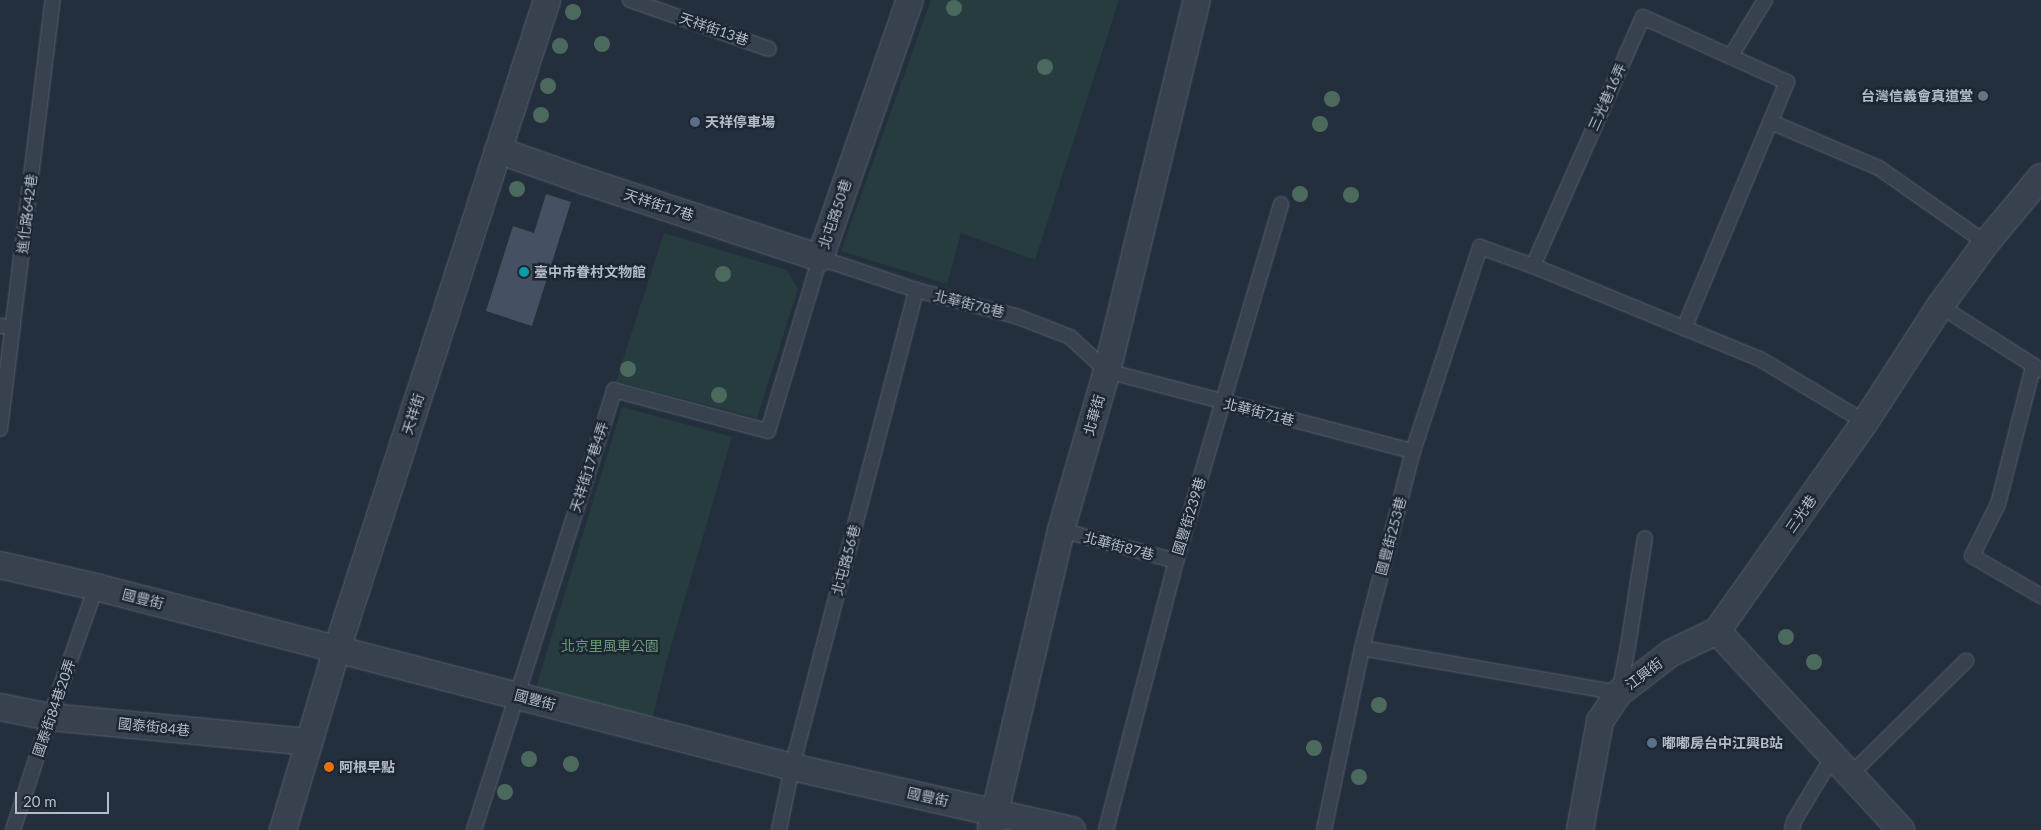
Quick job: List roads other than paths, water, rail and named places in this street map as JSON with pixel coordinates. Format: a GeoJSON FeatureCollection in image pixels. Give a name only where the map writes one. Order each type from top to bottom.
{"type":"FeatureCollection","features":[{"type":"Feature","properties":{"kind":"street","name":"天祥街"},"geometry":{"type":"LineString","coordinates":[[283,830],[337,649],[547,0]]}},
{"type":"Feature","properties":{"kind":"street","name":"北屯路50巷"},"geometry":{"type":"LineString","coordinates":[[820,258],[910,0]]}},
{"type":"Feature","properties":{"kind":"street","name":"北華街"},"geometry":{"type":"LineString","coordinates":[[993,821],[1061,530],[1107,371],[1197,0]]}},
{"type":"Feature","properties":{"kind":"street","name":"天祥街17巷"},"geometry":{"type":"LineString","coordinates":[[498,150],[585,181],[820,258]]}},
{"type":"Feature","properties":{"kind":"street","name":"三光巷"},"geometry":{"type":"LineString","coordinates":[[1717,631],[1865,422],[1940,306],[1986,243],[2041,177]]}},
{"type":"Feature","properties":{"kind":"street","name":"國豐街"},"geometry":{"type":"LineString","coordinates":[[0,565],[96,587],[516,695],[993,821],[1072,830]]}},
{"type":"Feature","properties":{"kind":"street","name":"江興街"},"geometry":{"type":"LineString","coordinates":[[1580,830],[1600,721],[1618,693],[1671,653],[1717,631]]}},
{"type":"Feature","properties":{"kind":"street"},"geometry":{"type":"LineString","coordinates":[[1717,631],[1901,830]]}},
{"type":"Feature","properties":{"kind":"street","name":"國泰街84巷"},"geometry":{"type":"LineString","coordinates":[[0,707],[50,717],[308,742]]}},
{"type":"Feature","properties":{"kind":"lane","name":"進化路642巷"},"geometry":{"type":"LineString","coordinates":[[0,429],[6,327],[53,0]]}},
{"type":"Feature","properties":{"kind":"lane","name":"天祥街13巷"},"geometry":{"type":"LineString","coordinates":[[630,0],[769,49]]}},
{"type":"Feature","properties":{"kind":"lane"},"geometry":{"type":"LineString","coordinates":[[1731,56],[1765,0]]}},
{"type":"Feature","properties":{"kind":"lane","name":"三光巷16弄"},"geometry":{"type":"LineString","coordinates":[[1533,266],[1643,17],[1787,82],[1684,328]]}},
{"type":"Feature","properties":{"kind":"lane"},"geometry":{"type":"LineString","coordinates":[[1771,122],[1879,168],[1986,243]]}},
{"type":"Feature","properties":{"kind":"lane","name":"國豐街239巷"},"geometry":{"type":"LineString","coordinates":[[1106,830],[1176,561],[1281,204]]}},
{"type":"Feature","properties":{"kind":"lane","name":"國豐街253巷"},"geometry":{"type":"LineString","coordinates":[[1324,830],[1362,648],[1412,451],[1480,247],[1533,266]]}},
{"type":"Feature","properties":{"kind":"lane","name":"北華街78巷"},"geometry":{"type":"LineString","coordinates":[[820,258],[916,290],[1016,316],[1070,336],[1107,371]]}},
{"type":"Feature","properties":{"kind":"lane","name":"北屯路50巷"},"geometry":{"type":"LineString","coordinates":[[768,431],[820,258]]}},
{"type":"Feature","properties":{"kind":"lane"},"geometry":{"type":"LineString","coordinates":[[1533,266],[1760,359],[1865,422]]}},
{"type":"Feature","properties":{"kind":"lane","name":"北屯路56巷"},"geometry":{"type":"LineString","coordinates":[[779,830],[792,767],[916,290]]}},
{"type":"Feature","properties":{"kind":"lane"},"geometry":{"type":"LineString","coordinates":[[1940,306],[2037,369],[1998,504],[1972,556],[2041,596]]}},
{"type":"Feature","properties":{"kind":"lane","name":"北華街71巷"},"geometry":{"type":"LineString","coordinates":[[1107,371],[1223,403],[1412,451]]}},
{"type":"Feature","properties":{"kind":"lane","name":"天祥街17巷4弄"},"geometry":{"type":"LineString","coordinates":[[516,695],[614,390],[768,431]]}},
{"type":"Feature","properties":{"kind":"lane","name":"北華街87巷"},"geometry":{"type":"LineString","coordinates":[[1061,530],[1176,561]]}},
{"type":"Feature","properties":{"kind":"lane"},"geometry":{"type":"LineString","coordinates":[[1362,648],[1618,693],[1628,646],[1645,538]]}},
{"type":"Feature","properties":{"kind":"lane","name":"國泰街84巷20弄"},"geometry":{"type":"LineString","coordinates":[[13,830],[50,717],[96,587]]}},
{"type":"Feature","properties":{"kind":"lane"},"geometry":{"type":"LineString","coordinates":[[1850,776],[1966,661]]}},
{"type":"Feature","properties":{"kind":"lane"},"geometry":{"type":"LineString","coordinates":[[474,830],[516,695]]}},
{"type":"Feature","properties":{"kind":"lane"},"geometry":{"type":"LineString","coordinates":[[1792,830],[1794,821],[1833,756]]}},
{"type":"Feature","properties":{"kind":"place","name":"台灣信義會真道堂"},"geometry":{"type":"Point","coordinates":[1983,96]}},
{"type":"Feature","properties":{"kind":"place","name":"天祥停車場"},"geometry":{"type":"Point","coordinates":[695,122]}},
{"type":"Feature","properties":{"kind":"place","name":"臺中市眷村文物館"},"geometry":{"type":"Point","coordinates":[524,272]}},
{"type":"Feature","properties":{"kind":"place","name":"嘟嘟房台中江興B站"},"geometry":{"type":"Point","coordinates":[1652,743]}},
{"type":"Feature","properties":{"kind":"place","name":"阿根早點"},"geometry":{"type":"Point","coordinates":[329,767]}},
{"type":"Feature","properties":{"kind":"park label","name":"北京里風車公園"},"geometry":{"type":"Point","coordinates":[610,646]}}]}
